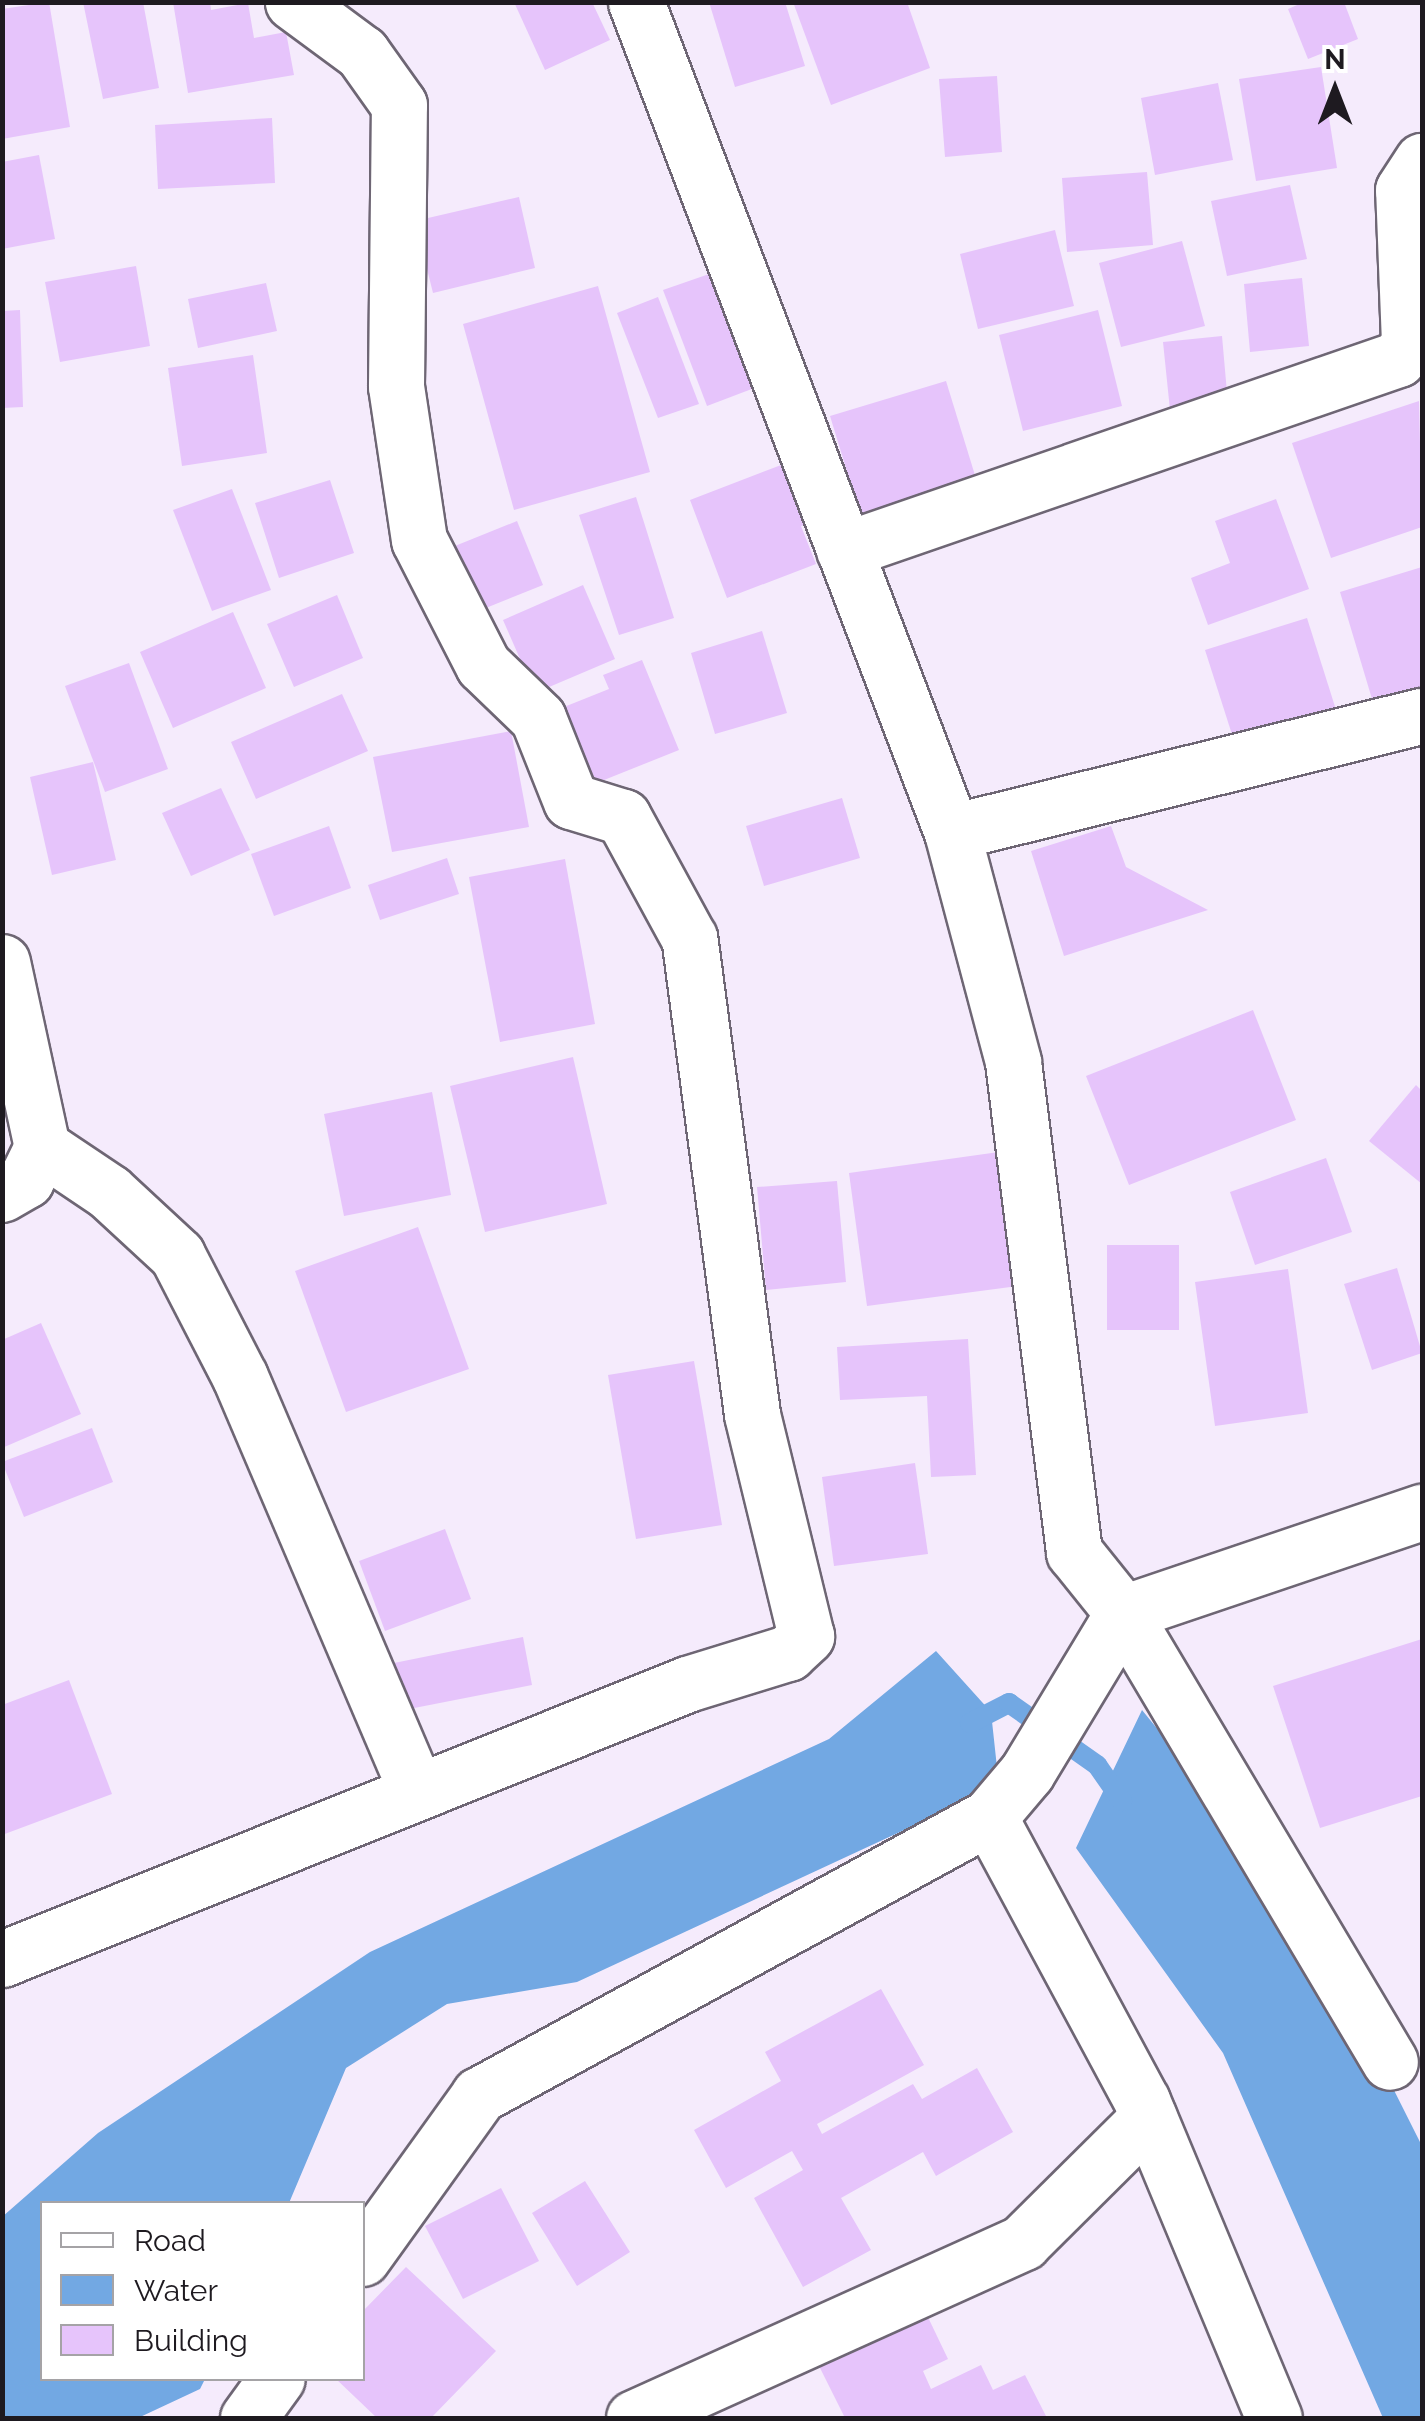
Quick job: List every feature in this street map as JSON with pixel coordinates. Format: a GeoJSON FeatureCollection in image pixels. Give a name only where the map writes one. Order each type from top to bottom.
{"type":"FeatureCollection","features":[{"type":"Feature","properties":{"kind":"street"},"geometry":{"type":"LineString","coordinates":[[2,1959],[686,1684],[788,1652],[806,1636],[752,1414],[689,938],[622,817],[571,801],[538,718],[484,666],[420,540],[396,386],[398,104],[362,54],[293,2]]}},
{"type":"Feature","properties":{"kind":"street"},"geometry":{"type":"LineString","coordinates":[[636,2],[952,832],[1013,1062],[1074,1552],[1114,1632],[1390,2062]]}},
{"type":"Feature","properties":{"kind":"street"},"geometry":{"type":"LineString","coordinates":[[844,550],[1398,360],[1409,343],[1402,190],[1422,160]]}},
{"type":"Feature","properties":{"kind":"street"},"geometry":{"type":"LineString","coordinates":[[952,832],[1422,716]]}},
{"type":"Feature","properties":{"kind":"street"},"geometry":{"type":"LineString","coordinates":[[2,962],[42,1147],[26,1180],[2,1194]]}},
{"type":"Feature","properties":{"kind":"street"},"geometry":{"type":"LineString","coordinates":[[42,1147],[110,1192],[177,1255],[240,1376],[417,1790]]}},
{"type":"Feature","properties":{"kind":"street"},"geometry":{"type":"LineString","coordinates":[[365,2254],[479,2096],[989,1817],[1028,1772],[1114,1632],[1422,1512]]}},
{"type":"Feature","properties":{"kind":"street"},"geometry":{"type":"LineString","coordinates":[[989,1817],[1149,2117],[1274,2418]]}},
{"type":"Feature","properties":{"kind":"street"},"geometry":{"type":"LineString","coordinates":[[634,2418],[1023,2242],[1149,2117]]}},
{"type":"Feature","properties":{"kind":"street"},"geometry":{"type":"LineString","coordinates":[[248,2418],[274,2381]]}},
{"type":"Feature","properties":{"kind":"water"},"geometry":{"type":"Polygon","coordinates":[[[936,1651],[991,1712],[999,1786],[577,1982],[447,2004],[346,2068],[290,2201],[40,2201],[40,2381],[204,2381],[200,2389],[138,2418],[3,2418],[2,2217],[98,2133],[370,1952],[829,1739],[936,1651]]]}},
{"type":"Feature","properties":{"kind":"water"},"geometry":{"type":"Polygon","coordinates":[[[1142,1710],[1302,1907],[1422,2146],[1422,2418],[1383,2418],[1223,2053],[1076,1848],[1142,1710]]]}},
{"type":"Feature","properties":{"kind":"building"},"geometry":{"type":"Polygon","coordinates":[[[49,2],[70,127],[2,139],[2,9],[49,2]]]}},
{"type":"Feature","properties":{"kind":"building"},"geometry":{"type":"Polygon","coordinates":[[[83,2],[143,2],[159,88],[103,99],[83,2]]]}},
{"type":"Feature","properties":{"kind":"building"},"geometry":{"type":"Polygon","coordinates":[[[173,2],[210,2],[211,10],[248,3],[254,38],[286,32],[294,75],[188,93],[173,2]]]}},
{"type":"Feature","properties":{"kind":"building"},"geometry":{"type":"Polygon","coordinates":[[[514,2],[592,2],[610,40],[545,70],[514,2]]]}},
{"type":"Feature","properties":{"kind":"building"},"geometry":{"type":"Polygon","coordinates":[[[709,2],[785,2],[805,66],[735,87],[709,2]]]}},
{"type":"Feature","properties":{"kind":"building"},"geometry":{"type":"Polygon","coordinates":[[[793,2],[907,2],[930,68],[831,105],[793,2]]]}},
{"type":"Feature","properties":{"kind":"building"},"geometry":{"type":"Polygon","coordinates":[[[1304,2],[1344,2],[1358,39],[1308,59],[1288,9],[1304,2]]]}},
{"type":"Feature","properties":{"kind":"building"},"geometry":{"type":"Polygon","coordinates":[[[1321,67],[1337,168],[1256,181],[1239,79],[1321,67]]]}},
{"type":"Feature","properties":{"kind":"building"},"geometry":{"type":"Polygon","coordinates":[[[997,76],[1002,152],[945,157],[939,79],[997,76]]]}},
{"type":"Feature","properties":{"kind":"building"},"geometry":{"type":"Polygon","coordinates":[[[1218,83],[1233,160],[1155,175],[1141,98],[1218,83]]]}},
{"type":"Feature","properties":{"kind":"building"},"geometry":{"type":"Polygon","coordinates":[[[272,118],[275,183],[158,189],[155,125],[272,118]]]}},
{"type":"Feature","properties":{"kind":"building"},"geometry":{"type":"Polygon","coordinates":[[[39,155],[55,239],[2,249],[2,162],[39,155]]]}},
{"type":"Feature","properties":{"kind":"building"},"geometry":{"type":"Polygon","coordinates":[[[1147,172],[1153,245],[1067,252],[1062,178],[1147,172]]]}},
{"type":"Feature","properties":{"kind":"building"},"geometry":{"type":"Polygon","coordinates":[[[1290,185],[1307,259],[1227,276],[1211,201],[1290,185]]]}},
{"type":"Feature","properties":{"kind":"building"},"geometry":{"type":"Polygon","coordinates":[[[519,197],[535,268],[433,293],[415,221],[519,197]]]}},
{"type":"Feature","properties":{"kind":"building"},"geometry":{"type":"Polygon","coordinates":[[[1055,230],[1074,306],[978,329],[960,254],[1055,230]]]}},
{"type":"Feature","properties":{"kind":"building"},"geometry":{"type":"Polygon","coordinates":[[[1182,241],[1205,326],[1121,347],[1099,263],[1182,241]]]}},
{"type":"Feature","properties":{"kind":"building"},"geometry":{"type":"Polygon","coordinates":[[[136,266],[150,346],[60,362],[45,282],[136,266]]]}},
{"type":"Feature","properties":{"kind":"building"},"geometry":{"type":"Polygon","coordinates":[[[712,273],[757,387],[707,406],[663,290],[712,273]]]}},
{"type":"Feature","properties":{"kind":"building"},"geometry":{"type":"Polygon","coordinates":[[[1302,278],[1309,346],[1250,352],[1244,284],[1302,278]]]}},
{"type":"Feature","properties":{"kind":"building"},"geometry":{"type":"Polygon","coordinates":[[[266,283],[277,331],[198,348],[188,299],[266,283]]]}},
{"type":"Feature","properties":{"kind":"building"},"geometry":{"type":"Polygon","coordinates":[[[598,286],[650,472],[514,510],[463,324],[598,286]]]}},
{"type":"Feature","properties":{"kind":"building"},"geometry":{"type":"Polygon","coordinates":[[[658,297],[699,404],[658,418],[617,313],[658,297]]]}},
{"type":"Feature","properties":{"kind":"building"},"geometry":{"type":"Polygon","coordinates":[[[20,310],[23,407],[2,408],[2,311],[20,310]]]}},
{"type":"Feature","properties":{"kind":"building"},"geometry":{"type":"Polygon","coordinates":[[[1098,310],[1122,406],[1023,431],[999,335],[1098,310]]]}},
{"type":"Feature","properties":{"kind":"building"},"geometry":{"type":"Polygon","coordinates":[[[1222,336],[1228,404],[1170,410],[1163,342],[1222,336]]]}},
{"type":"Feature","properties":{"kind":"building"},"geometry":{"type":"Polygon","coordinates":[[[253,355],[267,453],[182,466],[168,368],[253,355]]]}},
{"type":"Feature","properties":{"kind":"building"},"geometry":{"type":"Polygon","coordinates":[[[946,381],[978,485],[862,520],[830,416],[946,381]]]}},
{"type":"Feature","properties":{"kind":"building"},"geometry":{"type":"Polygon","coordinates":[[[1419,401],[1422,527],[1331,558],[1292,443],[1419,401]]]}},
{"type":"Feature","properties":{"kind":"building"},"geometry":{"type":"Polygon","coordinates":[[[789,462],[812,522],[801,526],[816,564],[727,598],[690,500],[789,462]]]}},
{"type":"Feature","properties":{"kind":"building"},"geometry":{"type":"Polygon","coordinates":[[[330,480],[354,553],[279,578],[255,503],[330,480]]]}},
{"type":"Feature","properties":{"kind":"building"},"geometry":{"type":"Polygon","coordinates":[[[232,489],[271,590],[212,611],[173,510],[232,489]]]}},
{"type":"Feature","properties":{"kind":"building"},"geometry":{"type":"Polygon","coordinates":[[[636,497],[674,618],[619,635],[579,515],[636,497]]]}},
{"type":"Feature","properties":{"kind":"building"},"geometry":{"type":"Polygon","coordinates":[[[1276,499],[1309,589],[1208,625],[1191,578],[1230,563],[1215,521],[1276,499]]]}},
{"type":"Feature","properties":{"kind":"building"},"geometry":{"type":"Polygon","coordinates":[[[517,521],[543,585],[471,614],[445,550],[517,521]]]}},
{"type":"Feature","properties":{"kind":"building"},"geometry":{"type":"Polygon","coordinates":[[[1422,567],[1422,695],[1375,709],[1340,592],[1422,567]]]}},
{"type":"Feature","properties":{"kind":"building"},"geometry":{"type":"Polygon","coordinates":[[[583,585],[615,659],[535,693],[503,620],[583,585]]]}},
{"type":"Feature","properties":{"kind":"building"},"geometry":{"type":"Polygon","coordinates":[[[337,595],[363,658],[294,687],[267,624],[337,595]]]}},
{"type":"Feature","properties":{"kind":"building"},"geometry":{"type":"Polygon","coordinates":[[[233,612],[266,688],[173,728],[140,652],[233,612]]]}},
{"type":"Feature","properties":{"kind":"building"},"geometry":{"type":"Polygon","coordinates":[[[1307,618],[1337,713],[1236,747],[1205,650],[1307,618]]]}},
{"type":"Feature","properties":{"kind":"building"},"geometry":{"type":"Polygon","coordinates":[[[762,631],[787,713],[715,734],[691,653],[762,631]]]}},
{"type":"Feature","properties":{"kind":"building"},"geometry":{"type":"Polygon","coordinates":[[[642,660],[679,750],[579,790],[549,713],[609,689],[603,675],[642,660]]]}},
{"type":"Feature","properties":{"kind":"building"},"geometry":{"type":"Polygon","coordinates":[[[129,663],[168,769],[105,792],[65,686],[129,663]]]}},
{"type":"Feature","properties":{"kind":"building"},"geometry":{"type":"Polygon","coordinates":[[[342,694],[368,751],[256,799],[231,742],[342,694]]]}},
{"type":"Feature","properties":{"kind":"building"},"geometry":{"type":"Polygon","coordinates":[[[511,731],[529,827],[392,852],[373,757],[511,731]]]}},
{"type":"Feature","properties":{"kind":"building"},"geometry":{"type":"Polygon","coordinates":[[[93,762],[116,860],[52,875],[30,777],[93,762]]]}},
{"type":"Feature","properties":{"kind":"building"},"geometry":{"type":"Polygon","coordinates":[[[221,788],[250,850],[191,876],[162,813],[221,788]]]}},
{"type":"Feature","properties":{"kind":"building"},"geometry":{"type":"Polygon","coordinates":[[[842,798],[860,858],[764,886],[746,826],[842,798]]]}},
{"type":"Feature","properties":{"kind":"building"},"geometry":{"type":"Polygon","coordinates":[[[329,826],[351,888],[274,916],[251,854],[329,826]]]}},
{"type":"Feature","properties":{"kind":"building"},"geometry":{"type":"Polygon","coordinates":[[[1111,826],[1126,867],[1208,910],[1064,956],[1031,851],[1111,826]]]}},
{"type":"Feature","properties":{"kind":"building"},"geometry":{"type":"Polygon","coordinates":[[[447,858],[459,894],[380,920],[368,885],[447,858]]]}},
{"type":"Feature","properties":{"kind":"building"},"geometry":{"type":"Polygon","coordinates":[[[565,859],[595,1024],[500,1042],[469,877],[565,859]]]}},
{"type":"Feature","properties":{"kind":"building"},"geometry":{"type":"Polygon","coordinates":[[[1253,1010],[1296,1120],[1129,1185],[1086,1076],[1253,1010]]]}},
{"type":"Feature","properties":{"kind":"building"},"geometry":{"type":"Polygon","coordinates":[[[573,1057],[607,1204],[485,1232],[450,1086],[573,1057]]]}},
{"type":"Feature","properties":{"kind":"building"},"geometry":{"type":"Polygon","coordinates":[[[1416,1085],[1422,1091],[1422,1184],[1369,1141],[1416,1085]]]}},
{"type":"Feature","properties":{"kind":"building"},"geometry":{"type":"Polygon","coordinates":[[[432,1092],[451,1195],[344,1216],[324,1114],[432,1092]]]}},
{"type":"Feature","properties":{"kind":"building"},"geometry":{"type":"Polygon","coordinates":[[[1006,1151],[1025,1285],[867,1306],[849,1173],[1006,1151]]]}},
{"type":"Feature","properties":{"kind":"building"},"geometry":{"type":"Polygon","coordinates":[[[1326,1158],[1352,1232],[1255,1265],[1230,1192],[1326,1158]]]}},
{"type":"Feature","properties":{"kind":"building"},"geometry":{"type":"Polygon","coordinates":[[[837,1181],[846,1282],[766,1290],[757,1187],[837,1181]]]}},
{"type":"Feature","properties":{"kind":"building"},"geometry":{"type":"Polygon","coordinates":[[[418,1227],[469,1369],[346,1412],[295,1271],[418,1227]]]}},
{"type":"Feature","properties":{"kind":"building"},"geometry":{"type":"Polygon","coordinates":[[[1107,1245],[1179,1245],[1179,1330],[1107,1330],[1107,1245]]]}},
{"type":"Feature","properties":{"kind":"building"},"geometry":{"type":"Polygon","coordinates":[[[1397,1268],[1422,1353],[1372,1370],[1344,1284],[1397,1268]]]}},
{"type":"Feature","properties":{"kind":"building"},"geometry":{"type":"Polygon","coordinates":[[[1288,1269],[1308,1413],[1215,1426],[1195,1282],[1288,1269]]]}},
{"type":"Feature","properties":{"kind":"building"},"geometry":{"type":"Polygon","coordinates":[[[41,1323],[81,1414],[2,1448],[2,1340],[41,1323]]]}},
{"type":"Feature","properties":{"kind":"building"},"geometry":{"type":"Polygon","coordinates":[[[968,1339],[976,1475],[931,1477],[927,1396],[840,1400],[837,1347],[968,1339]]]}},
{"type":"Feature","properties":{"kind":"building"},"geometry":{"type":"Polygon","coordinates":[[[694,1361],[722,1525],[636,1539],[608,1375],[694,1361]]]}},
{"type":"Feature","properties":{"kind":"building"},"geometry":{"type":"Polygon","coordinates":[[[92,1428],[113,1482],[24,1517],[2,1462],[92,1428]]]}},
{"type":"Feature","properties":{"kind":"building"},"geometry":{"type":"Polygon","coordinates":[[[915,1463],[928,1554],[834,1566],[822,1477],[915,1463]]]}},
{"type":"Feature","properties":{"kind":"building"},"geometry":{"type":"Polygon","coordinates":[[[445,1529],[471,1599],[385,1631],[359,1561],[445,1529]]]}},
{"type":"Feature","properties":{"kind":"building"},"geometry":{"type":"Polygon","coordinates":[[[523,1637],[532,1685],[404,1710],[394,1663],[523,1637]]]}},
{"type":"Feature","properties":{"kind":"building"},"geometry":{"type":"Polygon","coordinates":[[[1422,1639],[1422,1796],[1320,1828],[1273,1686],[1422,1639]]]}},
{"type":"Feature","properties":{"kind":"building"},"geometry":{"type":"Polygon","coordinates":[[[69,1680],[112,1794],[2,1835],[2,1705],[69,1680]]]}},
{"type":"Feature","properties":{"kind":"building"},"geometry":{"type":"Polygon","coordinates":[[[881,1989],[924,2065],[817,2124],[822,2134],[913,2084],[922,2099],[977,2068],[1013,2132],[936,2176],[923,2152],[841,2198],[871,2250],[803,2287],[754,2198],[803,2170],[792,2151],[726,2188],[694,2130],[781,2081],[765,2052],[881,1989]]]}},
{"type":"Feature","properties":{"kind":"building"},"geometry":{"type":"Polygon","coordinates":[[[585,2181],[630,2252],[577,2286],[532,2213],[585,2181]]]}},
{"type":"Feature","properties":{"kind":"building"},"geometry":{"type":"Polygon","coordinates":[[[501,2188],[539,2261],[463,2299],[425,2226],[501,2188]]]}},
{"type":"Feature","properties":{"kind":"building"},"geometry":{"type":"Polygon","coordinates":[[[406,2267],[496,2351],[431,2418],[377,2418],[338,2381],[365,2381],[365,2309],[406,2267]]]}},
{"type":"Feature","properties":{"kind":"building"},"geometry":{"type":"Polygon","coordinates":[[[925,2311],[948,2359],[923,2371],[931,2389],[981,2365],[993,2390],[1025,2375],[1047,2418],[845,2418],[818,2364],[925,2311]]]}},
{"type":"Feature","properties":{"kind":"waterway"},"geometry":{"type":"LineString","coordinates":[[970,1723],[1009,1703],[1097,1765],[1122,1801]]}}]}
